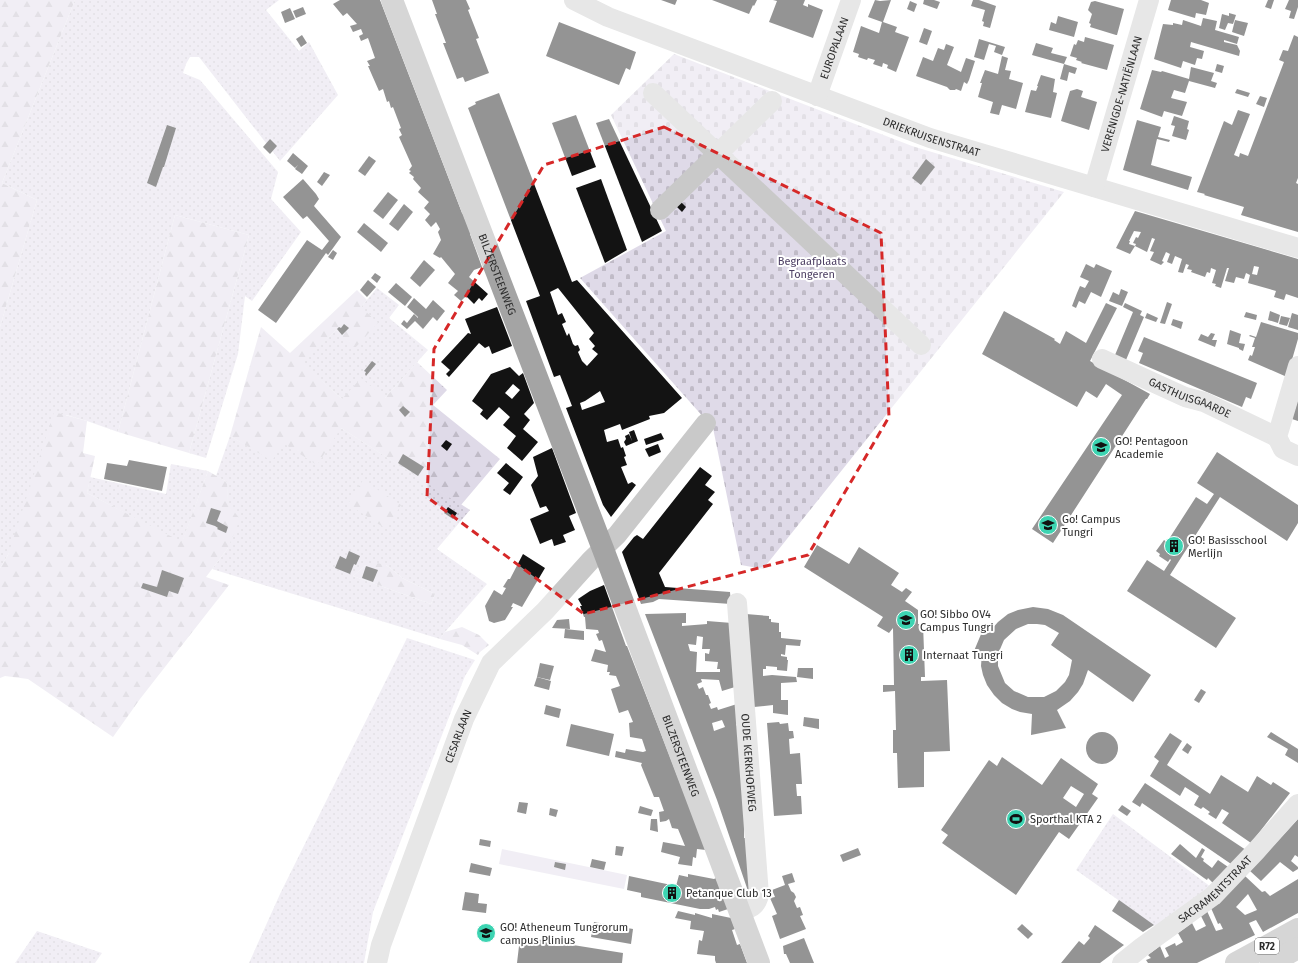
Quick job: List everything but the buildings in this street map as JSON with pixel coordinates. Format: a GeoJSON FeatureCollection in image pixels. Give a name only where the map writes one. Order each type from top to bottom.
{"type":"FeatureCollection","features":[{"type":"Feature","properties":{"kind":"main road","name":"BILZERSTEENWEG"},"geometry":{"type":"LineString","coordinates":[[392,0],[603,549],[759,963]]}},
{"type":"Feature","properties":{"kind":"main road","name":"R72"},"geometry":{"type":"LineString","coordinates":[[1236,963],[1298,929]]}},
{"type":"Feature","properties":{"kind":"main road","name":"R72"},"geometry":{"type":"LineString","coordinates":[[1271,963],[1298,948]]}},
{"type":"Feature","properties":{"kind":"street","name":"DRIEKRUISENSTRAAT"},"geometry":{"type":"LineString","coordinates":[[574,0],[608,17],[930,138],[1298,248]]}},
{"type":"Feature","properties":{"kind":"street","name":"EUROPALAAN"},"geometry":{"type":"LineString","coordinates":[[817,96],[852,0]]}},
{"type":"Feature","properties":{"kind":"street","name":"VERENIGDE-NATIËNLAAN"},"geometry":{"type":"LineString","coordinates":[[1094,187],[1149,0]]}},
{"type":"Feature","properties":{"kind":"street"},"geometry":{"type":"LineString","coordinates":[[653,93],[921,345]]}},
{"type":"Feature","properties":{"kind":"street"},"geometry":{"type":"LineString","coordinates":[[660,210],[772,102]]}},
{"type":"Feature","properties":{"kind":"street","name":"GASTHUISGAARDE"},"geometry":{"type":"LineString","coordinates":[[1102,359],[1185,397],[1204,402],[1277,437],[1283,449],[1298,456]]}},
{"type":"Feature","properties":{"kind":"street"},"geometry":{"type":"LineString","coordinates":[[1277,437],[1296,374]]}},
{"type":"Feature","properties":{"kind":"street"},"geometry":{"type":"LineString","coordinates":[[603,549],[617,535],[706,423]]}},
{"type":"Feature","properties":{"kind":"street","name":"CESARLAAN"},"geometry":{"type":"LineString","coordinates":[[378,963],[380,945],[464,719],[491,663],[545,612],[590,560],[603,549]]}},
{"type":"Feature","properties":{"kind":"street","name":"OUDE KERKHOFWEG"},"geometry":{"type":"LineString","coordinates":[[737,603],[758,896],[757,902],[752,907],[740,912]]}},
{"type":"Feature","properties":{"kind":"street","name":"SACRAMENTSTRAAT"},"geometry":{"type":"LineString","coordinates":[[1122,963],[1213,896],[1298,804]]}},
{"type":"Feature","properties":{"kind":"highlighted area"},"geometry":{"type":"Polygon","coordinates":[[[664,127],[881,233],[889,417],[808,555],[584,614],[427,497],[434,349],[544,165],[664,127]]]}},
{"type":"Feature","properties":{"kind":"green space"},"geometry":{"type":"Polygon","coordinates":[[[0,0],[75,0],[2,183],[37,200],[0,327],[0,0]]]}},
{"type":"Feature","properties":{"kind":"green space"},"geometry":{"type":"Polygon","coordinates":[[[75,0],[279,0],[266,10],[299,51],[309,42],[338,95],[280,161],[199,57],[190,57],[183,73],[200,80],[278,172],[271,199],[301,232],[252,301],[245,296],[238,354],[206,458],[189,453],[249,235],[175,215],[118,432],[66,415],[8,555],[0,568],[0,327],[37,200],[2,183],[75,0]]]}},
{"type":"Feature","properties":{"kind":"green space","name":"Begraafplaats Tongeren"},"geometry":{"type":"Polygon","coordinates":[[[674,54],[912,146],[1064,192],[763,569],[741,565],[713,428],[580,278],[666,231],[611,115],[674,54]]]}},
{"type":"Feature","properties":{"kind":"green space"},"geometry":{"type":"Polygon","coordinates":[[[175,215],[249,235],[189,453],[118,432],[175,215]]]}},
{"type":"Feature","properties":{"kind":"green space"},"geometry":{"type":"Polygon","coordinates":[[[377,288],[399,305],[389,318],[428,350],[385,398],[342,399],[301,363],[336,330],[355,347],[361,307],[377,288]]]}},
{"type":"Feature","properties":{"kind":"green space"},"geometry":{"type":"Polygon","coordinates":[[[357,290],[367,300],[361,307],[378,323],[355,348],[336,330],[302,363],[342,399],[361,378],[385,398],[417,362],[447,390],[433,405],[500,459],[461,505],[341,428],[317,465],[283,443],[272,461],[230,436],[261,327],[290,353],[357,290]]]}},
{"type":"Feature","properties":{"kind":"green space"},"geometry":{"type":"Polygon","coordinates":[[[54,412],[87,421],[83,453],[95,456],[87,493],[182,542],[208,471],[227,482],[228,504],[240,519],[228,548],[206,577],[229,585],[140,699],[113,737],[28,679],[5,676],[0,678],[0,568],[8,555],[54,412]]]}},
{"type":"Feature","properties":{"kind":"green space"},"geometry":{"type":"Polygon","coordinates":[[[341,428],[470,510],[437,549],[487,584],[440,639],[212,569],[228,548],[227,482],[216,476],[230,436],[272,460],[282,443],[341,428]],[[366,565],[353,576],[431,604],[435,594],[404,579],[386,565],[366,565]]]}},
{"type":"Feature","properties":{"kind":"green space"},"geometry":{"type":"Polygon","coordinates":[[[171,464],[208,471],[182,543],[87,493],[90,477],[166,494],[171,464]]]}},
{"type":"Feature","properties":{"kind":"green space"},"geometry":{"type":"Polygon","coordinates":[[[363,480],[401,505],[386,529],[348,504],[363,480]]]}},
{"type":"Feature","properties":{"kind":"green space"},"geometry":{"type":"Polygon","coordinates":[[[377,563],[386,565],[404,579],[435,594],[431,604],[353,576],[366,565],[377,563]]]}},
{"type":"Feature","properties":{"kind":"green space"},"geometry":{"type":"Polygon","coordinates":[[[462,627],[479,635],[489,645],[478,655],[462,645],[440,639],[445,632],[462,627]]]}},
{"type":"Feature","properties":{"kind":"green space"},"geometry":{"type":"Polygon","coordinates":[[[407,638],[475,660],[465,676],[373,912],[364,963],[249,963],[280,894],[407,638]]]}},
{"type":"Feature","properties":{"kind":"green space"},"geometry":{"type":"Polygon","coordinates":[[[1113,814],[1211,887],[1159,929],[1076,870],[1113,814]]]}},
{"type":"Feature","properties":{"kind":"green space"},"geometry":{"type":"Polygon","coordinates":[[[502,849],[627,875],[624,889],[499,864],[502,849]]]}},
{"type":"Feature","properties":{"kind":"green space"},"geometry":{"type":"Polygon","coordinates":[[[37,931],[102,953],[95,963],[15,963],[37,931]]]}},
{"type":"Feature","properties":{"kind":"place","name":"GO! Pentagoon Academie"},"geometry":{"type":"Point","coordinates":[1101,447]}},
{"type":"Feature","properties":{"kind":"place","name":"Go! Campus Tungri"},"geometry":{"type":"Point","coordinates":[1048,525]}},
{"type":"Feature","properties":{"kind":"place","name":"GO! Basisschool Merlijn"},"geometry":{"type":"Point","coordinates":[1174,546]}},
{"type":"Feature","properties":{"kind":"place","name":"GO! Sibbo OV4 Campus Tungri"},"geometry":{"type":"Point","coordinates":[906,620]}},
{"type":"Feature","properties":{"kind":"place","name":"Internaat Tungri"},"geometry":{"type":"Point","coordinates":[909,655]}},
{"type":"Feature","properties":{"kind":"place","name":"Sporthal KTA 2"},"geometry":{"type":"Point","coordinates":[1016,819]}},
{"type":"Feature","properties":{"kind":"place","name":"Petanque Club 13"},"geometry":{"type":"Point","coordinates":[672,893]}},
{"type":"Feature","properties":{"kind":"place","name":"GO! Atheneum Tungrorum campus Plinius"},"geometry":{"type":"Point","coordinates":[486,933]}}]}
